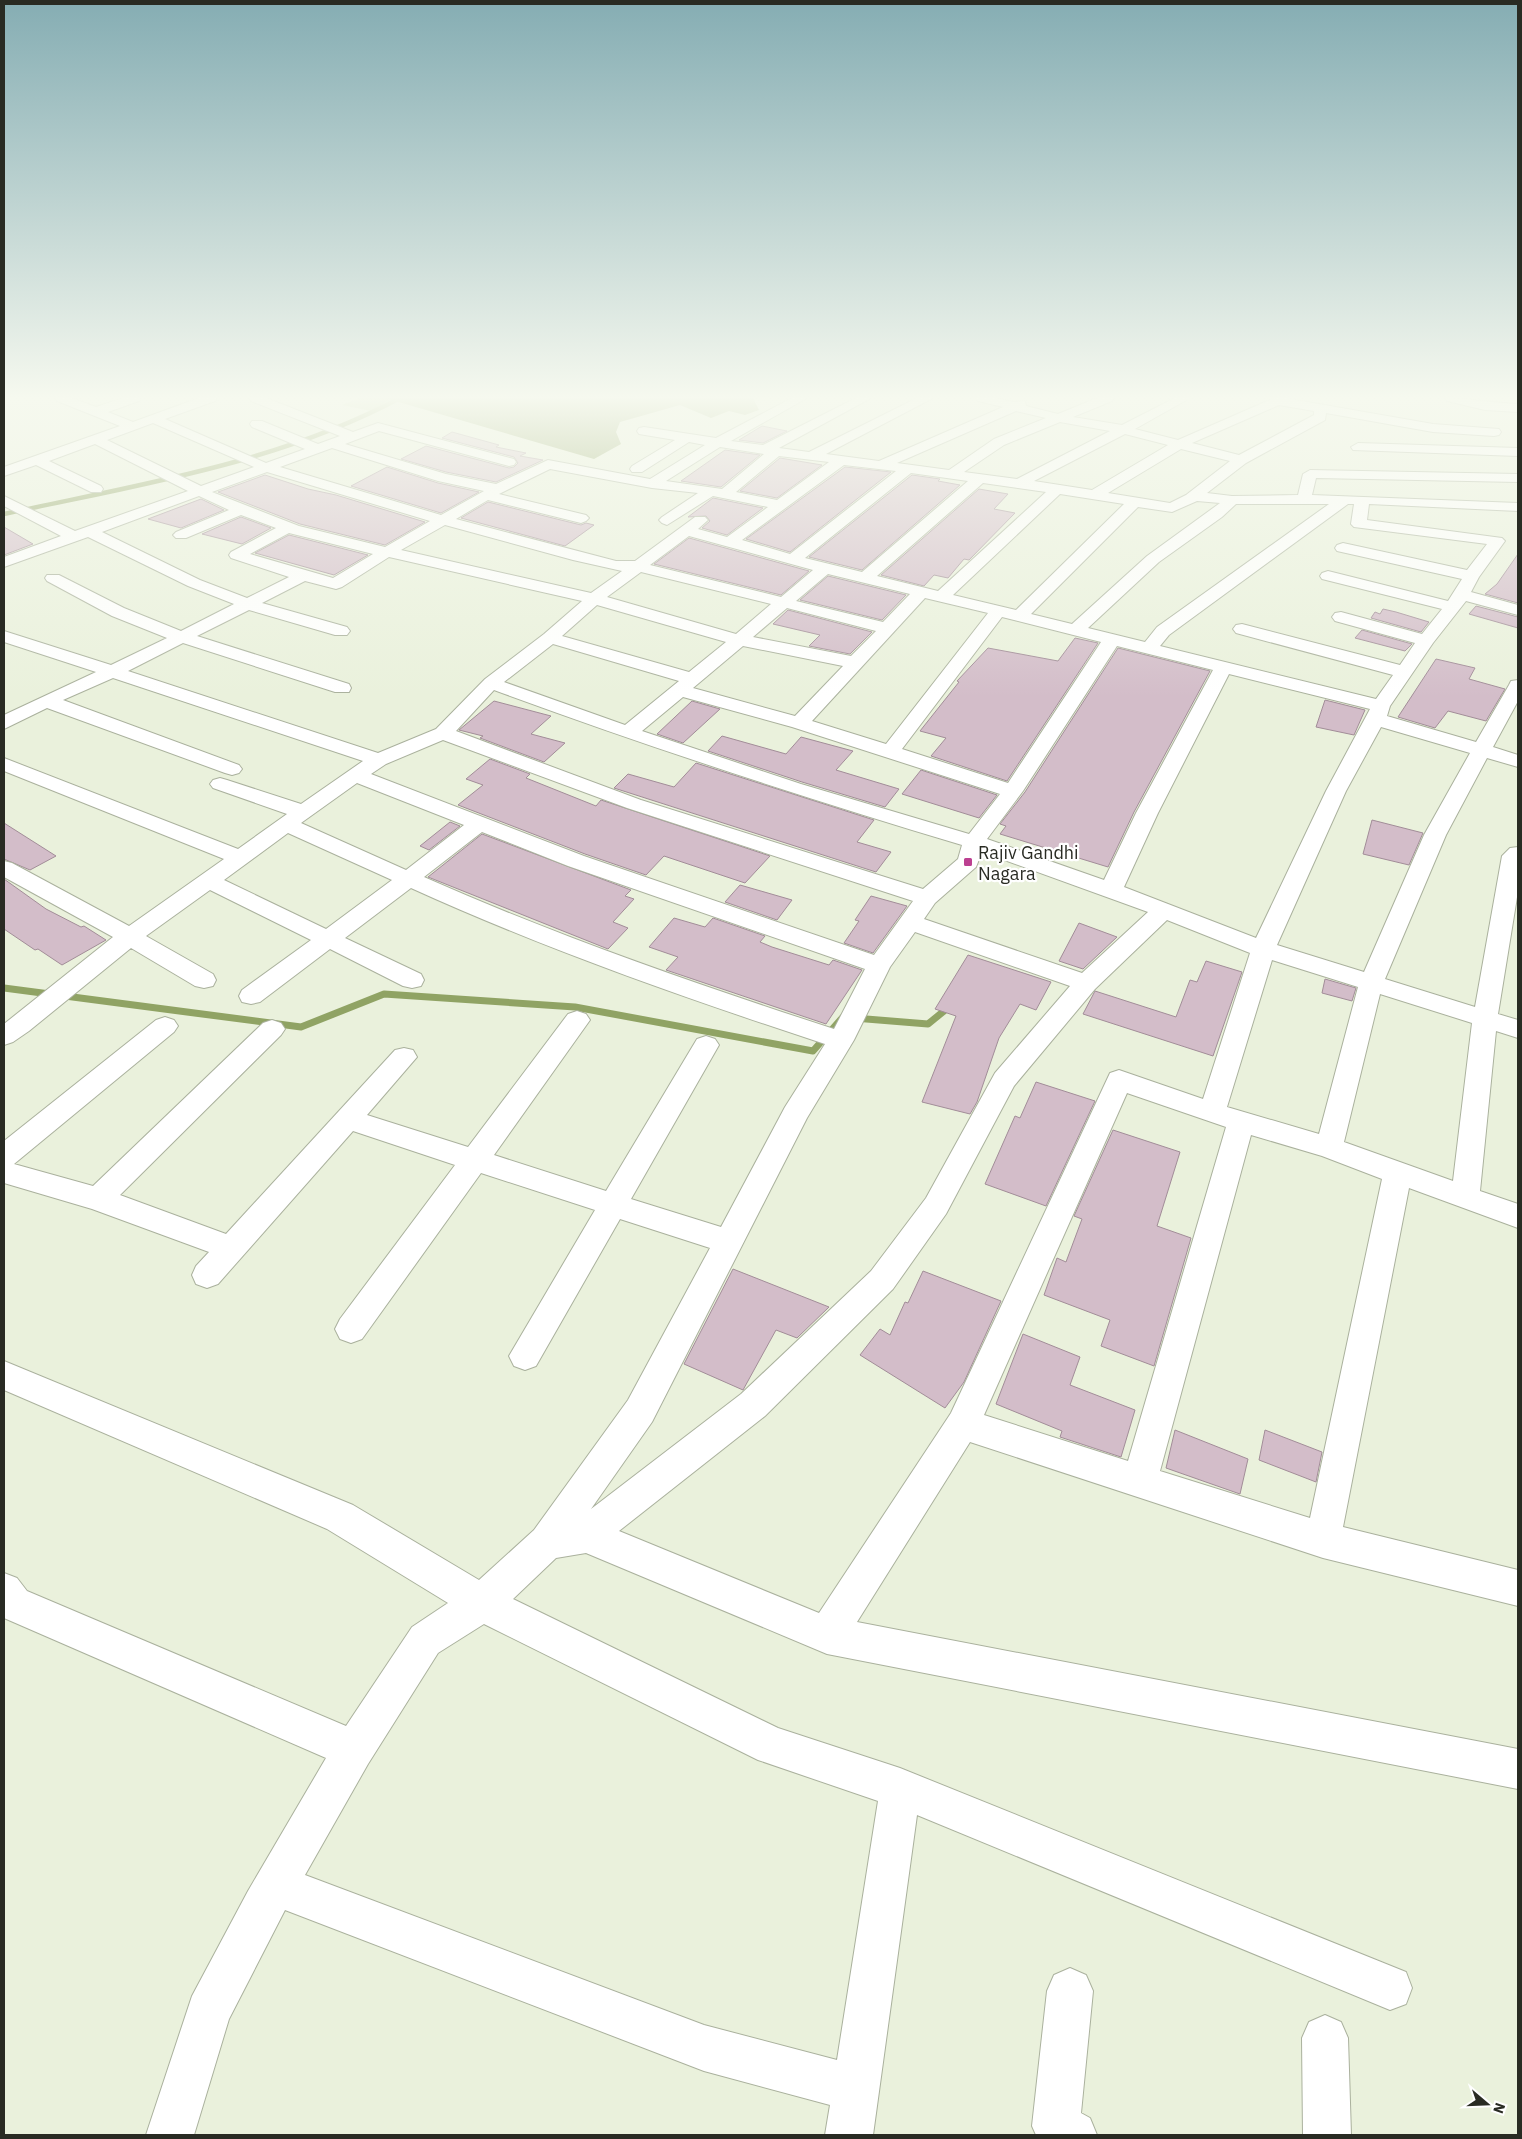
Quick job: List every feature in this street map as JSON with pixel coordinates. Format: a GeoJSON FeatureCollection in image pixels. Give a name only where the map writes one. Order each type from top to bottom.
{"type":"FeatureCollection","features":[{"type":"Feature","properties":{"kind":"street"},"geometry":{"type":"LineString","coordinates":[[4,562],[184,498]]}},
{"type":"Feature","properties":{"kind":"street"},"geometry":{"type":"LineString","coordinates":[[215,498],[322,538],[594,599],[739,640],[856,663]]}},
{"type":"Feature","properties":{"kind":"street"},"geometry":{"type":"LineString","coordinates":[[368,498],[442,520],[616,566],[637,566],[782,604],[886,628]]}},
{"type":"Feature","properties":{"kind":"street"},"geometry":{"type":"LineString","coordinates":[[289,527],[237,555],[303,576],[336,584],[481,498]]}},
{"type":"Feature","properties":{"kind":"street"},"geometry":{"type":"LineString","coordinates":[[511,498],[582,518]]}},
{"type":"Feature","properties":{"kind":"street"},"geometry":{"type":"LineString","coordinates":[[667,520],[702,498]]}},
{"type":"Feature","properties":{"kind":"street"},"geometry":{"type":"LineString","coordinates":[[744,498],[779,505]]}},
{"type":"Feature","properties":{"kind":"street"},"geometry":{"type":"LineString","coordinates":[[730,542],[789,498]]}},
{"type":"Feature","properties":{"kind":"street"},"geometry":{"type":"LineString","coordinates":[[793,559],[871,498]]}},
{"type":"Feature","properties":{"kind":"street"},"geometry":{"type":"LineString","coordinates":[[866,577],[957,498]]}},
{"type":"Feature","properties":{"kind":"street"},"geometry":{"type":"LineString","coordinates":[[943,595],[1048,498]]}},
{"type":"Feature","properties":{"kind":"street"},"geometry":{"type":"LineString","coordinates":[[1113,498],[1172,508],[1191,498]]}},
{"type":"Feature","properties":{"kind":"street"},"geometry":{"type":"LineString","coordinates":[[1211,498],[1232,500],[1353,499],[1518,506]]}},
{"type":"Feature","properties":{"kind":"street"},"geometry":{"type":"LineString","coordinates":[[1140,1479],[1227,1117],[1263,949],[1336,790],[1378,713],[1426,640],[1457,601],[1471,576],[1497,541],[1359,524],[1353,499]]}},
{"type":"Feature","properties":{"kind":"street"},"geometry":{"type":"LineString","coordinates":[[1148,648],[1163,631],[1353,499]]}},
{"type":"Feature","properties":{"kind":"street"},"geometry":{"type":"LineString","coordinates":[[1076,630],[1152,559],[1217,514],[1232,500]]}},
{"type":"Feature","properties":{"kind":"street"},"geometry":{"type":"LineString","coordinates":[[1020,616],[1135,501]]}},
{"type":"Feature","properties":{"kind":"street"},"geometry":{"type":"LineString","coordinates":[[16,506],[194,583],[248,604],[341,631]]}},
{"type":"Feature","properties":{"kind":"street"},"geometry":{"type":"LineString","coordinates":[[181,536],[244,509]]}},
{"type":"Feature","properties":{"kind":"street"},"geometry":{"type":"LineString","coordinates":[[4,1036],[130,937],[355,774],[379,760],[443,733],[492,683],[550,638],[594,599],[693,525],[730,542],[825,568],[943,595],[1224,666],[1378,713],[1483,751],[1518,761]]}},
{"type":"Feature","properties":{"kind":"street"},"geometry":{"type":"LineString","coordinates":[[420,533],[438,537]]}},
{"type":"Feature","properties":{"kind":"street"},"geometry":{"type":"LineString","coordinates":[[1343,548],[1471,576]]}},
{"type":"Feature","properties":{"kind":"street"},"geometry":{"type":"LineString","coordinates":[[628,733],[825,568]]}},
{"type":"Feature","properties":{"kind":"street"},"geometry":{"type":"LineString","coordinates":[[4,723],[26,710],[110,673],[303,576]]}},
{"type":"Feature","properties":{"kind":"street"},"geometry":{"type":"LineString","coordinates":[[1328,576],[1457,601],[1518,610]]}},
{"type":"Feature","properties":{"kind":"street"},"geometry":{"type":"LineString","coordinates":[[53,578],[118,612],[181,637],[342,688]]}},
{"type":"Feature","properties":{"kind":"street"},"geometry":{"type":"LineString","coordinates":[[799,723],[922,591]]}},
{"type":"Feature","properties":{"kind":"street"},"geometry":{"type":"LineString","coordinates":[[889,753],[999,610]]}},
{"type":"Feature","properties":{"kind":"street"},"geometry":{"type":"LineString","coordinates":[[1341,617],[1426,640]]}},
{"type":"Feature","properties":{"kind":"street"},"geometry":{"type":"LineString","coordinates":[[1242,629],[1404,672]]}},
{"type":"Feature","properties":{"kind":"street"},"geometry":{"type":"LineString","coordinates":[[4,636],[110,673],[379,760]]}},
{"type":"Feature","properties":{"kind":"street"},"geometry":{"type":"LineString","coordinates":[[550,638],[889,753],[1013,791]]}},
{"type":"Feature","properties":{"kind":"street"},"geometry":{"type":"LineString","coordinates":[[170,2135],[208,2012],[275,1885],[354,1750],[425,1640],[482,1603],[547,1542],[640,1411],[840,1029],[879,965],[927,898],[968,862],[974,842],[1013,791],[1112,639]]}},
{"type":"Feature","properties":{"kind":"street"},"geometry":{"type":"LineString","coordinates":[[1111,890],[1147,813],[1224,666]]}},
{"type":"Feature","properties":{"kind":"street"},"geometry":{"type":"LineString","coordinates":[[492,683],[628,733],[794,788],[974,842],[1111,890],[1263,949],[1518,1029]]}},
{"type":"Feature","properties":{"kind":"street"},"geometry":{"type":"LineString","coordinates":[[1329,1148],[1371,983],[1435,835],[1518,685]]}},
{"type":"Feature","properties":{"kind":"street"},"geometry":{"type":"LineString","coordinates":[[48,701],[226,777],[294,818],[408,880],[499,919],[739,1007],[840,1029]]}},
{"type":"Feature","properties":{"kind":"street"},"geometry":{"type":"LineString","coordinates":[[4,702],[26,710]]}},
{"type":"Feature","properties":{"kind":"street"},"geometry":{"type":"LineString","coordinates":[[443,733],[634,804],[927,898]]}},
{"type":"Feature","properties":{"kind":"street"},"geometry":{"type":"LineString","coordinates":[[4,764],[240,857]]}},
{"type":"Feature","properties":{"kind":"street"},"geometry":{"type":"LineString","coordinates":[[4,785],[26,774]]}},
{"type":"Feature","properties":{"kind":"street"},"geometry":{"type":"LineString","coordinates":[[355,774],[576,861],[879,965]]}},
{"type":"Feature","properties":{"kind":"street"},"geometry":{"type":"LineString","coordinates":[[251,996],[408,880],[480,823]]}},
{"type":"Feature","properties":{"kind":"street"},"geometry":{"type":"LineString","coordinates":[[1465,1198],[1485,1019],[1513,856],[1518,853]]}},
{"type":"Feature","properties":{"kind":"street"},"geometry":{"type":"LineString","coordinates":[[4,868],[204,980]]}},
{"type":"Feature","properties":{"kind":"street"},"geometry":{"type":"LineString","coordinates":[[207,880],[412,980]]}},
{"type":"Feature","properties":{"kind":"street"},"geometry":{"type":"LineString","coordinates":[[547,1542],[586,1535],[753,1405],[882,1280],[936,1206],[1004,1080],[1086,983],[1164,910]]}},
{"type":"Feature","properties":{"kind":"street"},"geometry":{"type":"LineString","coordinates":[[910,922],[1086,983]]}},
{"type":"Feature","properties":{"kind":"street"},"geometry":{"type":"LineString","coordinates":[[351,1329],[577,1020]]}},
{"type":"Feature","properties":{"kind":"street"},"geometry":{"type":"LineString","coordinates":[[4,1156],[165,1026]]}},
{"type":"Feature","properties":{"kind":"street"},"geometry":{"type":"LineString","coordinates":[[98,1200],[272,1029]]}},
{"type":"Feature","properties":{"kind":"street"},"geometry":{"type":"LineString","coordinates":[[524,1356],[615,1205],[706,1045]]}},
{"type":"Feature","properties":{"kind":"street"},"geometry":{"type":"LineString","coordinates":[[207,1275],[404,1057]]}},
{"type":"Feature","properties":{"kind":"street"},"geometry":{"type":"LineString","coordinates":[[827,1635],[963,1424],[1119,1080],[1227,1117],[1398,1171],[1465,1198],[1518,1216]]}},
{"type":"Feature","properties":{"kind":"street"},"geometry":{"type":"LineString","coordinates":[[347,1118],[729,1242]]}},
{"type":"Feature","properties":{"kind":"street"},"geometry":{"type":"LineString","coordinates":[[1323,1540],[1398,1171]]}},
{"type":"Feature","properties":{"kind":"street"},"geometry":{"type":"LineString","coordinates":[[4,1172],[98,1200],[231,1248]]}},
{"type":"Feature","properties":{"kind":"street"},"geometry":{"type":"LineString","coordinates":[[4,1375],[340,1517],[482,1603],[772,1746],[900,1788],[1390,1988]]}},
{"type":"Feature","properties":{"kind":"street"},"geometry":{"type":"LineString","coordinates":[[963,1424],[1140,1479],[1323,1540],[1518,1588]]}},
{"type":"Feature","properties":{"kind":"street"},"geometry":{"type":"LineString","coordinates":[[586,1535],[827,1635],[1518,1769]]}},
{"type":"Feature","properties":{"kind":"street"},"geometry":{"type":"LineString","coordinates":[[4,1591],[14,1604],[354,1750]]}},
{"type":"Feature","properties":{"kind":"street"},"geometry":{"type":"LineString","coordinates":[[849,2135],[900,1788]]}},
{"type":"Feature","properties":{"kind":"street"},"geometry":{"type":"LineString","coordinates":[[275,1885],[704,2048],[855,2088]]}},
{"type":"Feature","properties":{"kind":"street"},"geometry":{"type":"LineString","coordinates":[[1070,1991],[1056,2126],[1072,2135]]}},
{"type":"Feature","properties":{"kind":"street"},"geometry":{"type":"LineString","coordinates":[[1324,2038],[1327,2135]]}},
{"type":"Feature","properties":{"kind":"building"},"geometry":{"type":"Polygon","coordinates":[[[233,498],[345,498],[425,522],[385,545],[300,524],[233,498]]]}},
{"type":"Feature","properties":{"kind":"building"},"geometry":{"type":"Polygon","coordinates":[[[390,498],[468,498],[441,513],[390,498]]]}},
{"type":"Feature","properties":{"kind":"building"},"geometry":{"type":"Polygon","coordinates":[[[713,498],[763,508],[727,535],[702,528],[710,521],[706,516],[688,517],[713,498]]]}},
{"type":"Feature","properties":{"kind":"building"},"geometry":{"type":"Polygon","coordinates":[[[803,498],[858,498],[790,552],[746,539],[803,498]]]}},
{"type":"Feature","properties":{"kind":"building"},"geometry":{"type":"Polygon","coordinates":[[[883,498],[945,498],[862,570],[809,557],[883,498]]]}},
{"type":"Feature","properties":{"kind":"building"},"geometry":{"type":"Polygon","coordinates":[[[969,498],[1004,498],[994,509],[1015,513],[969,560],[964,559],[948,578],[934,575],[924,586],[881,575],[969,498]]]}},
{"type":"Feature","properties":{"kind":"building"},"geometry":{"type":"Polygon","coordinates":[[[201,499],[224,510],[181,528],[148,519],[201,499]]]}},
{"type":"Feature","properties":{"kind":"building"},"geometry":{"type":"Polygon","coordinates":[[[488,502],[581,525],[586,523],[594,525],[565,546],[461,518],[488,502]]]}},
{"type":"Feature","properties":{"kind":"building"},"geometry":{"type":"Polygon","coordinates":[[[241,517],[271,528],[242,544],[202,534],[241,517]]]}},
{"type":"Feature","properties":{"kind":"building"},"geometry":{"type":"Polygon","coordinates":[[[4,527],[33,544],[4,555],[4,527]]]}},
{"type":"Feature","properties":{"kind":"building"},"geometry":{"type":"Polygon","coordinates":[[[289,535],[368,555],[334,575],[255,553],[289,535]]]}},
{"type":"Feature","properties":{"kind":"building"},"geometry":{"type":"Polygon","coordinates":[[[689,538],[809,571],[781,595],[654,564],[689,538]]]}},
{"type":"Feature","properties":{"kind":"building"},"geometry":{"type":"Polygon","coordinates":[[[1518,554],[1518,603],[1485,594],[1497,584],[1518,554]]]}},
{"type":"Feature","properties":{"kind":"building"},"geometry":{"type":"Polygon","coordinates":[[[828,576],[906,595],[882,620],[800,600],[828,576]]]}},
{"type":"Feature","properties":{"kind":"building"},"geometry":{"type":"Polygon","coordinates":[[[1476,606],[1518,617],[1518,628],[1469,614],[1476,606]]]}},
{"type":"Feature","properties":{"kind":"building"},"geometry":{"type":"Polygon","coordinates":[[[1383,609],[1429,622],[1421,632],[1371,618],[1375,612],[1380,614],[1383,609]]]}},
{"type":"Feature","properties":{"kind":"building"},"geometry":{"type":"Polygon","coordinates":[[[788,610],[872,632],[850,654],[809,646],[820,635],[773,624],[788,610]]]}},
{"type":"Feature","properties":{"kind":"building"},"geometry":{"type":"Polygon","coordinates":[[[1362,630],[1412,644],[1405,651],[1355,638],[1362,630]]]}},
{"type":"Feature","properties":{"kind":"building"},"geometry":{"type":"Polygon","coordinates":[[[1075,638],[1098,643],[1007,781],[931,756],[946,738],[920,731],[959,682],[957,681],[988,648],[1058,661],[1075,638]]]}},
{"type":"Feature","properties":{"kind":"building"},"geometry":{"type":"Polygon","coordinates":[[[1118,648],[1210,671],[1134,812],[1108,867],[1000,834],[1006,826],[1000,824],[1025,792],[1118,648]]]}},
{"type":"Feature","properties":{"kind":"building"},"geometry":{"type":"Polygon","coordinates":[[[1436,659],[1475,668],[1469,679],[1505,689],[1486,721],[1448,711],[1435,728],[1398,717],[1436,659]]]}},
{"type":"Feature","properties":{"kind":"building"},"geometry":{"type":"Polygon","coordinates":[[[1325,700],[1365,710],[1354,735],[1316,727],[1325,700]]]}},
{"type":"Feature","properties":{"kind":"building"},"geometry":{"type":"Polygon","coordinates":[[[494,701],[551,716],[531,734],[565,743],[544,762],[480,738],[483,736],[459,730],[494,701]]]}},
{"type":"Feature","properties":{"kind":"building"},"geometry":{"type":"Polygon","coordinates":[[[692,701],[720,709],[683,743],[657,734],[692,701]]]}},
{"type":"Feature","properties":{"kind":"building"},"geometry":{"type":"Polygon","coordinates":[[[722,736],[786,754],[801,737],[853,751],[836,770],[899,789],[885,807],[708,751],[722,736]]]}},
{"type":"Feature","properties":{"kind":"building"},"geometry":{"type":"Polygon","coordinates":[[[490,759],[530,774],[526,778],[596,806],[601,800],[770,856],[745,883],[664,856],[646,875],[585,854],[458,805],[483,785],[466,779],[490,759]]]}},
{"type":"Feature","properties":{"kind":"building"},"geometry":{"type":"Polygon","coordinates":[[[696,763],[874,820],[857,842],[891,852],[876,872],[614,788],[628,774],[674,787],[696,763]]]}},
{"type":"Feature","properties":{"kind":"building"},"geometry":{"type":"Polygon","coordinates":[[[921,770],[997,795],[979,818],[902,794],[921,770]]]}},
{"type":"Feature","properties":{"kind":"building"},"geometry":{"type":"Polygon","coordinates":[[[1372,820],[1423,833],[1409,865],[1363,854],[1372,820]]]}},
{"type":"Feature","properties":{"kind":"building"},"geometry":{"type":"Polygon","coordinates":[[[450,822],[460,826],[429,850],[420,846],[450,822]]]}},
{"type":"Feature","properties":{"kind":"building"},"geometry":{"type":"Polygon","coordinates":[[[4,823],[56,856],[30,870],[4,859],[4,823]]]}},
{"type":"Feature","properties":{"kind":"building"},"geometry":{"type":"Polygon","coordinates":[[[482,834],[631,890],[625,896],[634,899],[613,922],[628,928],[608,949],[428,877],[482,834]]]}},
{"type":"Feature","properties":{"kind":"building"},"geometry":{"type":"Polygon","coordinates":[[[4,879],[46,909],[81,927],[84,926],[106,940],[62,965],[38,949],[35,950],[4,929],[4,879]]]}},
{"type":"Feature","properties":{"kind":"building"},"geometry":{"type":"Polygon","coordinates":[[[740,885],[792,900],[777,920],[725,902],[740,885]]]}},
{"type":"Feature","properties":{"kind":"building"},"geometry":{"type":"Polygon","coordinates":[[[871,896],[907,906],[873,953],[844,943],[859,921],[855,920],[871,896]]]}},
{"type":"Feature","properties":{"kind":"building"},"geometry":{"type":"Polygon","coordinates":[[[674,918],[705,927],[713,918],[765,936],[760,942],[772,947],[829,965],[833,960],[862,970],[826,1024],[666,970],[678,957],[649,947],[674,918]]]}},
{"type":"Feature","properties":{"kind":"building"},"geometry":{"type":"Polygon","coordinates":[[[1079,923],[1117,937],[1083,969],[1059,961],[1079,923]]]}},
{"type":"Feature","properties":{"kind":"building"},"geometry":{"type":"Polygon","coordinates":[[[968,955],[1051,982],[1036,1010],[1020,1004],[999,1038],[977,1102],[970,1114],[922,1102],[956,1016],[935,1009],[968,955]]]}},
{"type":"Feature","properties":{"kind":"building"},"geometry":{"type":"Polygon","coordinates":[[[1206,961],[1242,972],[1213,1056],[1083,1014],[1095,991],[1176,1017],[1190,980],[1197,982],[1206,961]]]}},
{"type":"Feature","properties":{"kind":"building"},"geometry":{"type":"Polygon","coordinates":[[[1325,979],[1356,988],[1352,1001],[1322,993],[1325,979]]]}},
{"type":"Feature","properties":{"kind":"building"},"geometry":{"type":"Polygon","coordinates":[[[1036,1082],[1095,1101],[1046,1206],[985,1184],[1015,1116],[1020,1118],[1036,1082]]]}},
{"type":"Feature","properties":{"kind":"building"},"geometry":{"type":"Polygon","coordinates":[[[1113,1130],[1180,1152],[1157,1226],[1191,1238],[1154,1366],[1101,1346],[1110,1320],[1044,1295],[1057,1258],[1066,1262],[1082,1219],[1074,1216],[1113,1130]]]}},
{"type":"Feature","properties":{"kind":"building"},"geometry":{"type":"Polygon","coordinates":[[[733,1269],[829,1307],[797,1338],[776,1330],[743,1390],[684,1364],[733,1269]]]}},
{"type":"Feature","properties":{"kind":"building"},"geometry":{"type":"Polygon","coordinates":[[[923,1271],[1001,1301],[964,1382],[945,1408],[860,1355],[880,1329],[890,1335],[905,1302],[908,1303],[923,1271]]]}},
{"type":"Feature","properties":{"kind":"building"},"geometry":{"type":"Polygon","coordinates":[[[1023,1334],[1080,1357],[1070,1385],[1135,1410],[1121,1457],[1060,1437],[1062,1431],[996,1404],[1023,1334]]]}},
{"type":"Feature","properties":{"kind":"building"},"geometry":{"type":"Polygon","coordinates":[[[1175,1430],[1248,1459],[1240,1494],[1166,1468],[1175,1430]]]}},
{"type":"Feature","properties":{"kind":"building"},"geometry":{"type":"Polygon","coordinates":[[[1265,1430],[1322,1452],[1316,1482],[1259,1460],[1265,1430]]]}},
{"type":"Feature","properties":{"kind":"waterway"},"geometry":{"type":"LineString","coordinates":[[4,514],[81,498]]}},
{"type":"Feature","properties":{"kind":"waterway"},"geometry":{"type":"LineString","coordinates":[[4,988],[301,1027],[384,994],[575,1007],[813,1051],[843,1017]]}},
{"type":"Feature","properties":{"kind":"waterway"},"geometry":{"type":"LineString","coordinates":[[854,1018],[928,1024],[944,1011]]}},
{"type":"Feature","properties":{"kind":"place","name":"Rajiv Gandhi Nagara"},"geometry":{"type":"Point","coordinates":[968,862]}}]}
